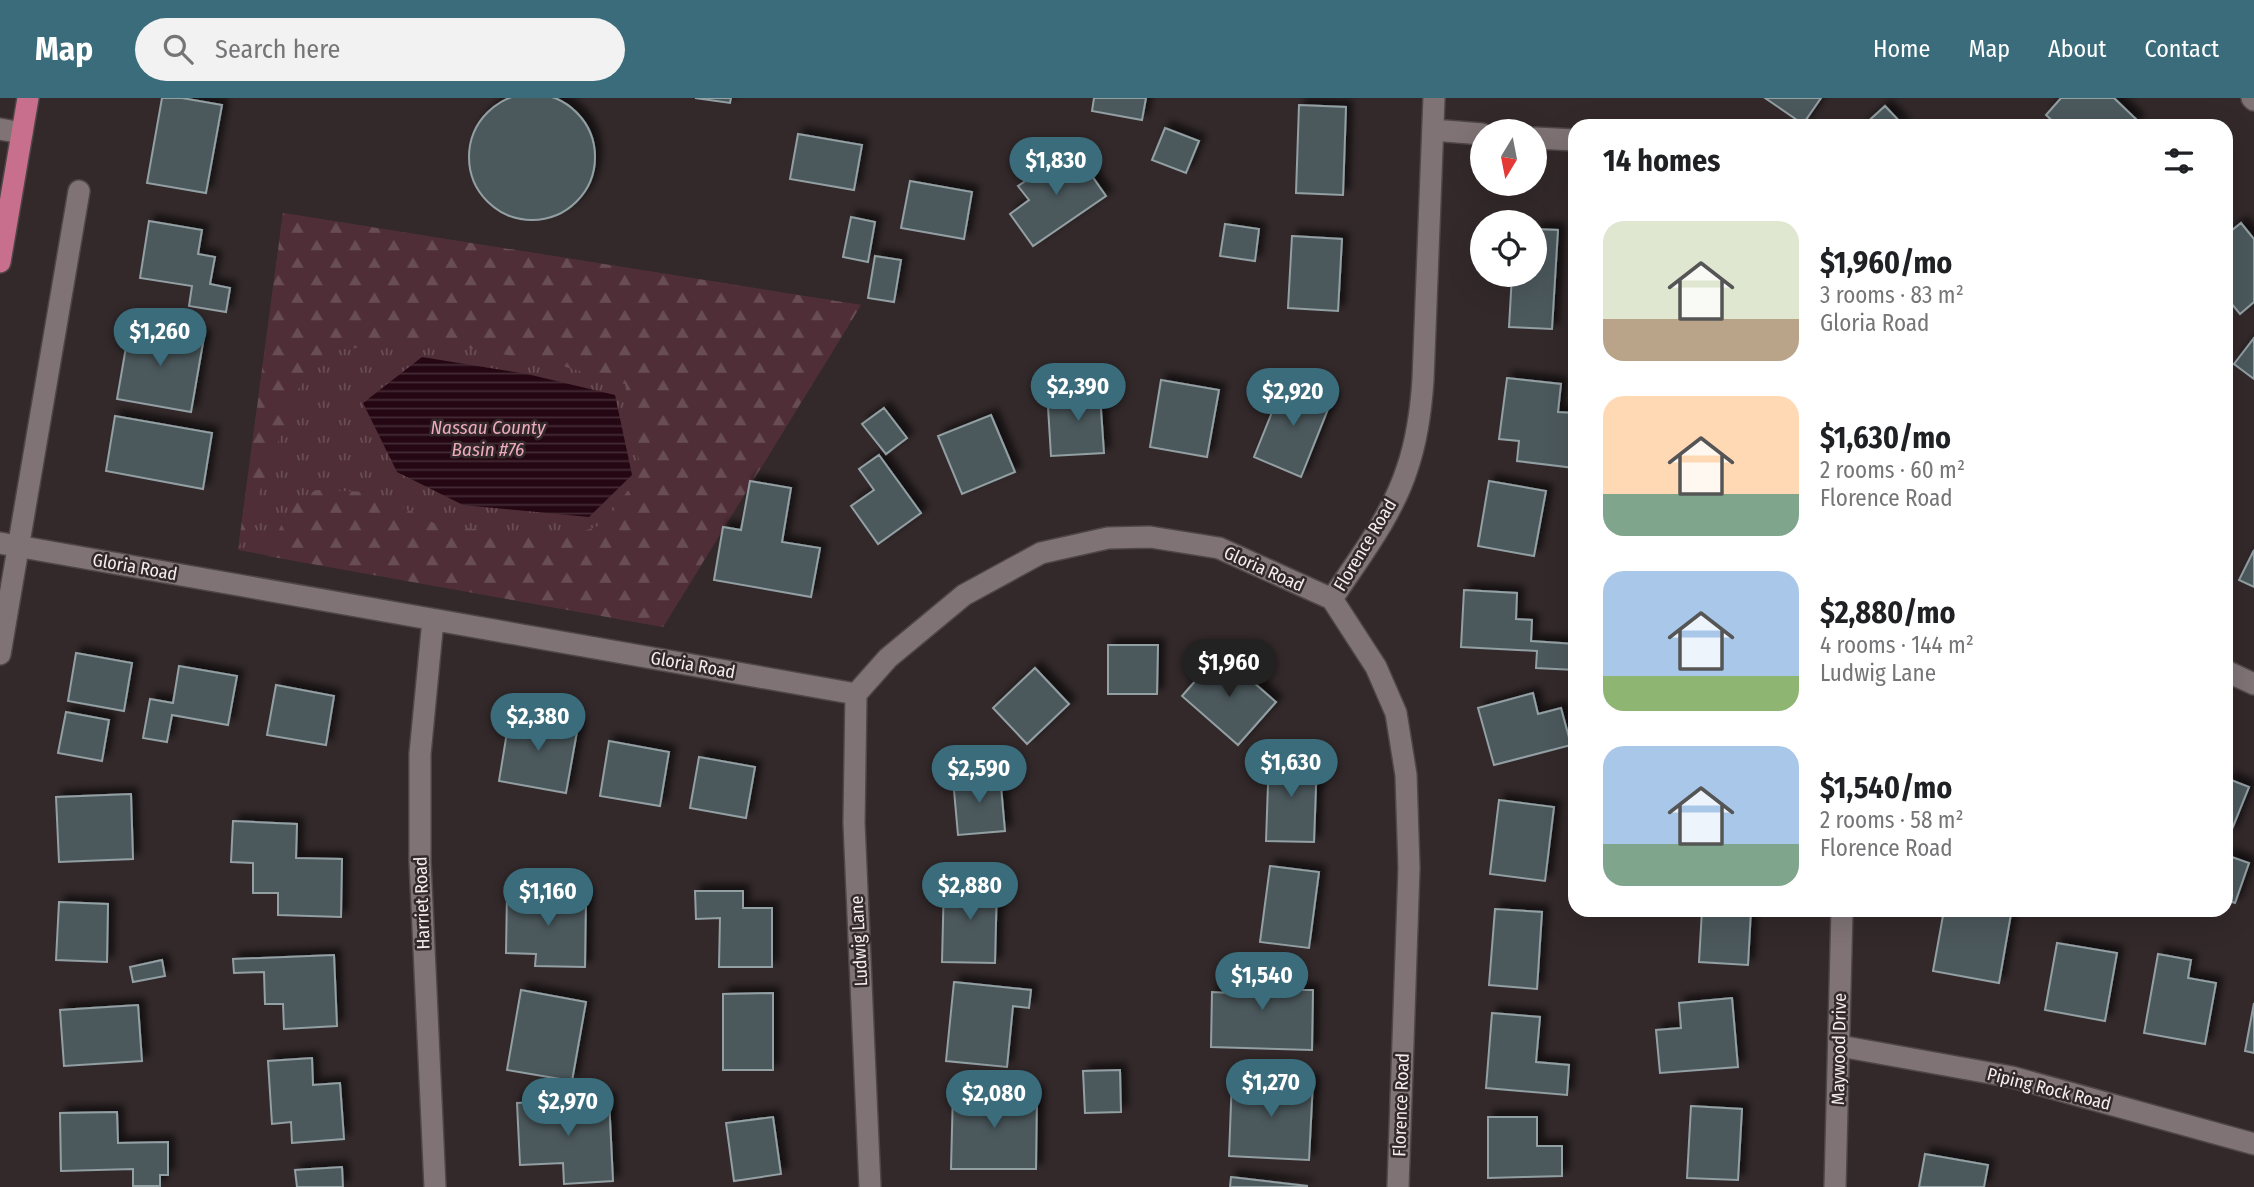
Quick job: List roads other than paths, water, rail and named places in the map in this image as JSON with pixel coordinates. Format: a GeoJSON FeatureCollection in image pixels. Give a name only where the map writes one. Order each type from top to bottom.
{"type":"FeatureCollection","features":[{"type":"Feature","properties":{"kind":"main road"},"geometry":{"type":"LineString","coordinates":[[0,262],[28,98]]}},
{"type":"Feature","properties":{"kind":"street","name":"Florence Road"},"geometry":{"type":"LineString","coordinates":[[1398,1187],[1409,868],[1406,775],[1396,713],[1376,667],[1332,599],[1386,516],[1407,471],[1420,418],[1434,98]]}},
{"type":"Feature","properties":{"kind":"street"},"geometry":{"type":"LineString","coordinates":[[0,129],[22,133]]}},
{"type":"Feature","properties":{"kind":"street"},"geometry":{"type":"LineString","coordinates":[[1433,130],[1470,133]]}},
{"type":"Feature","properties":{"kind":"street"},"geometry":{"type":"LineString","coordinates":[[1547,139],[1568,140]]}},
{"type":"Feature","properties":{"kind":"street"},"geometry":{"type":"LineString","coordinates":[[0,654],[10,545],[79,191]]}},
{"type":"Feature","properties":{"kind":"street","name":"Gloria Road"},"geometry":{"type":"LineString","coordinates":[[10,545],[856,694],[888,658],[964,595],[1041,553],[1108,538],[1150,537],[1219,548],[1332,599]]}},
{"type":"Feature","properties":{"kind":"street","name":"Harriet Road"},"geometry":{"type":"LineString","coordinates":[[433,620],[420,754],[420,861],[435,1187]]}},
{"type":"Feature","properties":{"kind":"street"},"geometry":{"type":"LineString","coordinates":[[2233,674],[2254,684]]}},
{"type":"Feature","properties":{"kind":"street","name":"Ludwig Lane"},"geometry":{"type":"LineString","coordinates":[[856,694],[854,823],[870,1187]]}},
{"type":"Feature","properties":{"kind":"street","name":"Maywood Drive"},"geometry":{"type":"LineString","coordinates":[[1835,1187],[1842,917]]}},
{"type":"Feature","properties":{"kind":"street","name":"Piping Rock Road"},"geometry":{"type":"LineString","coordinates":[[1840,1046],[2012,1077],[2254,1144]]}},
{"type":"Feature","properties":{"kind":"water","name":"Nassau County Basin #76"},"geometry":{"type":"Polygon","coordinates":[[[422,357],[527,374],[615,395],[632,475],[589,517],[463,505],[397,472],[363,403],[422,357]]]}}]}
